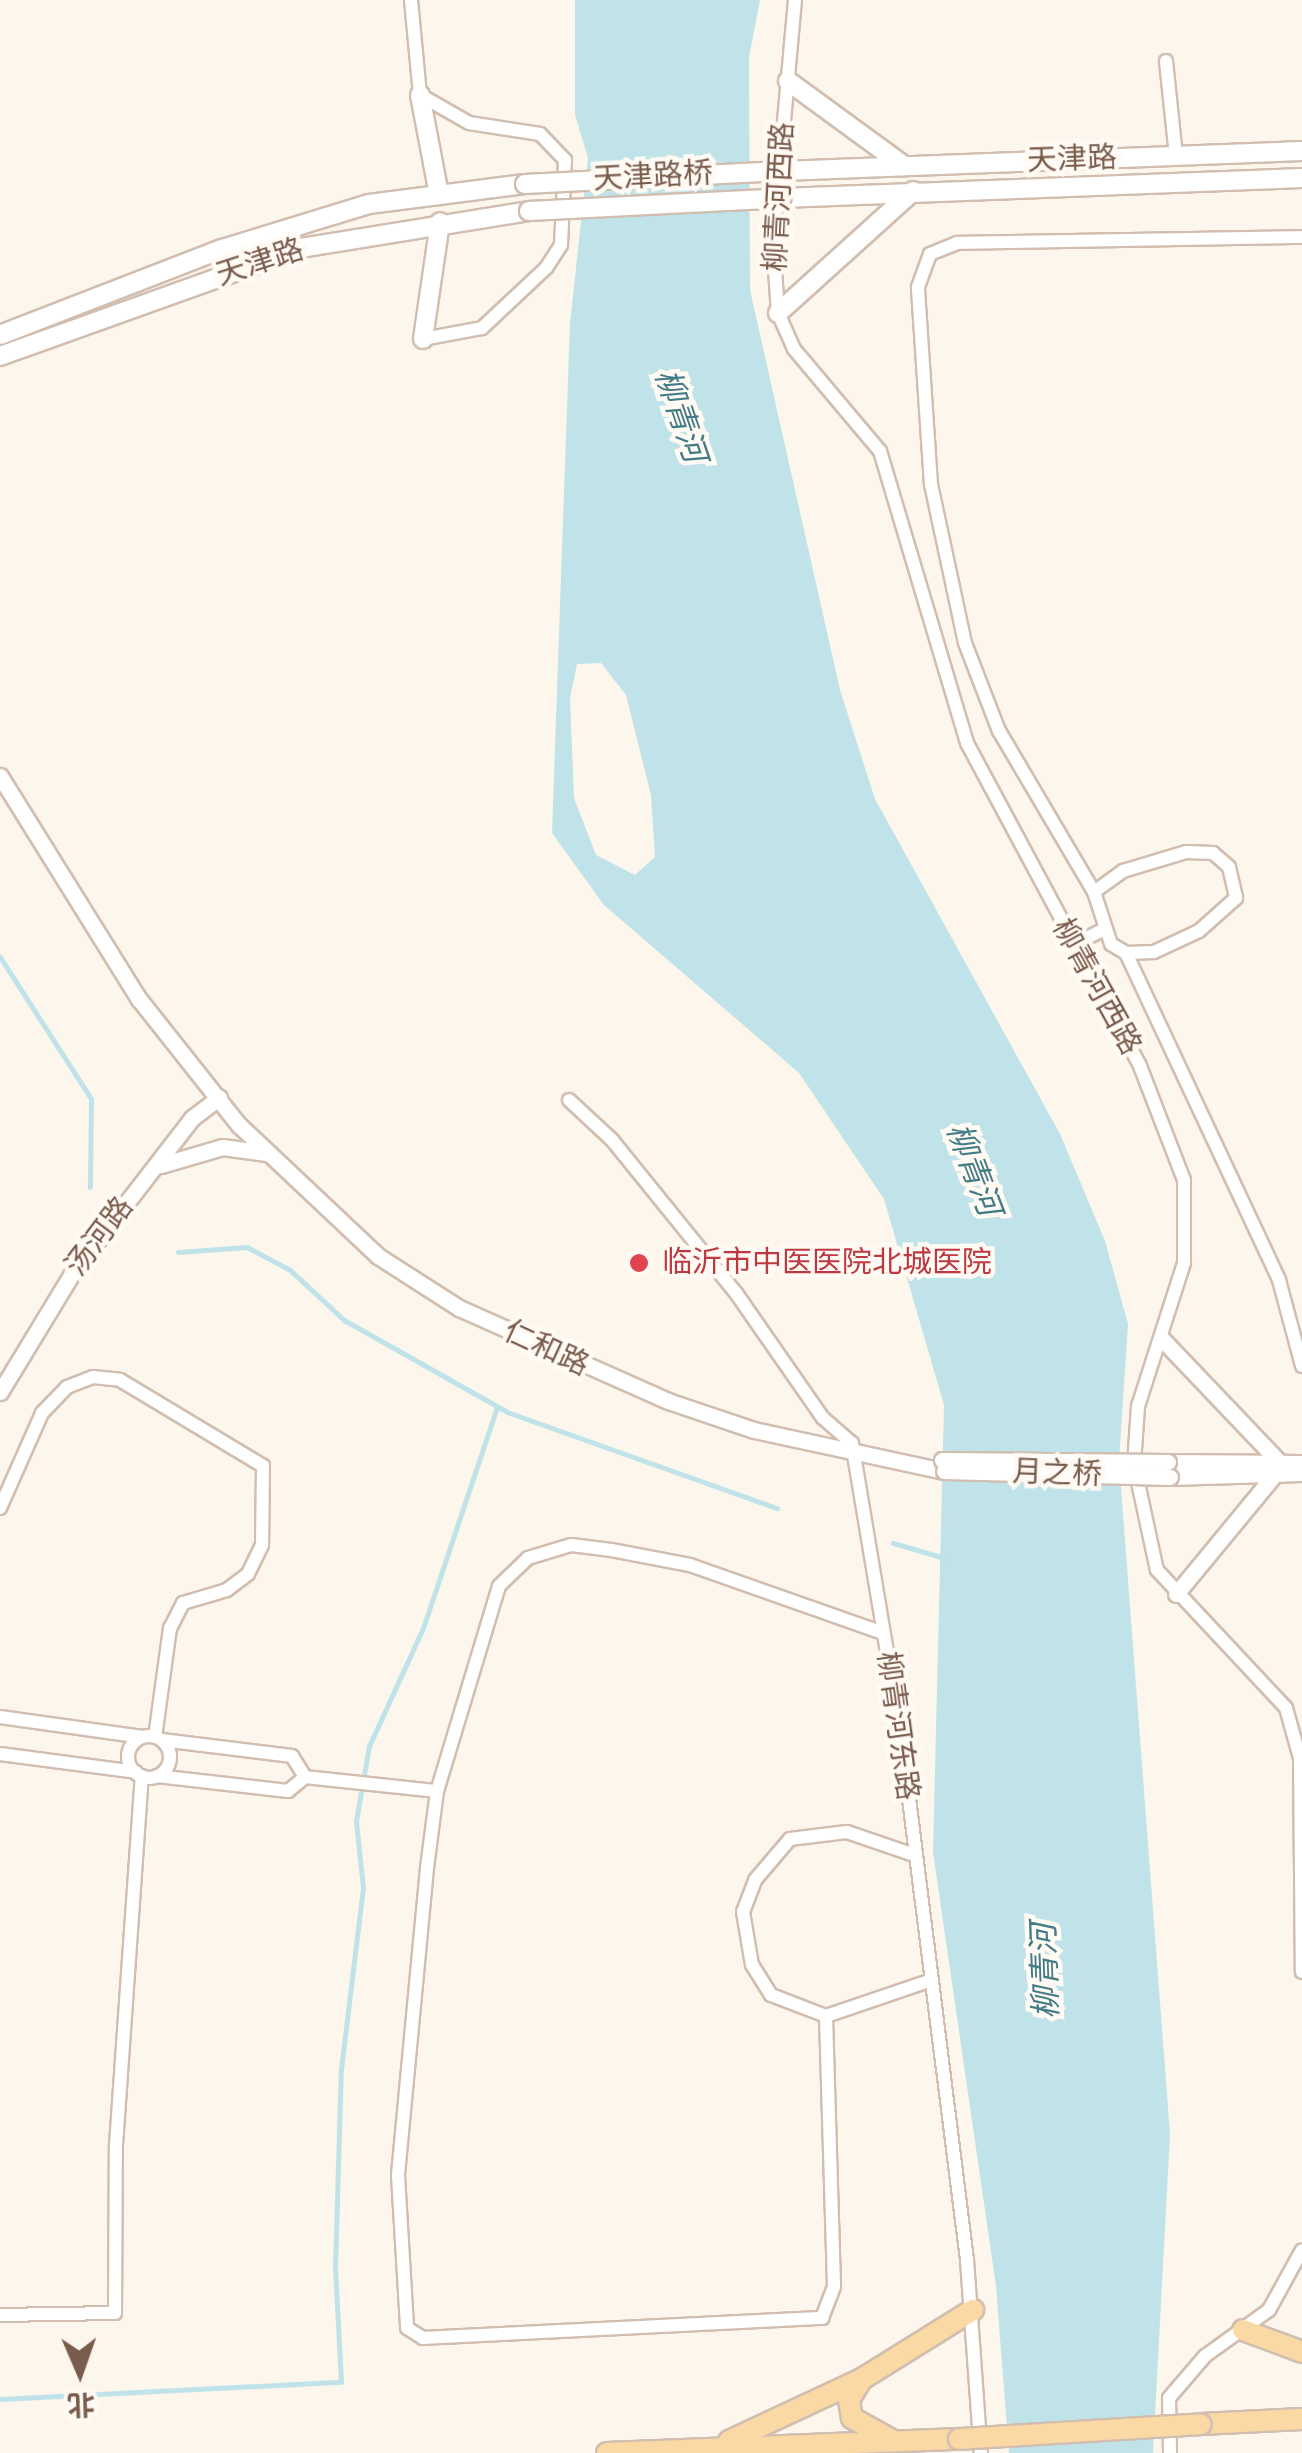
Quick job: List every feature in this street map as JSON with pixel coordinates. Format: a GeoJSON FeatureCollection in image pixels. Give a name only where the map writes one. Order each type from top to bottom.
{"type":"FeatureCollection","features":[{"type":"Feature","properties":{"kind":"main road"},"geometry":{"type":"LineString","coordinates":[[788,80],[904,166]]}},
{"type":"Feature","properties":{"kind":"main road"},"geometry":{"type":"LineString","coordinates":[[420,95],[439,195]]}},
{"type":"Feature","properties":{"kind":"main road","name":"天津路"},"geometry":{"type":"LineString","coordinates":[[782,171],[1302,151]]}},
{"type":"Feature","properties":{"kind":"main road","name":"天津路桥"},"geometry":{"type":"LineString","coordinates":[[525,184],[782,171]]}},
{"type":"Feature","properties":{"kind":"main road","name":"天津路"},"geometry":{"type":"LineString","coordinates":[[782,198],[1302,178]]}},
{"type":"Feature","properties":{"kind":"main road","name":"天津路"},"geometry":{"type":"LineString","coordinates":[[1,335],[222,248],[370,204],[525,184]]}},
{"type":"Feature","properties":{"kind":"main road"},"geometry":{"type":"LineString","coordinates":[[778,313],[913,192]]}},
{"type":"Feature","properties":{"kind":"main road","name":"天津路桥"},"geometry":{"type":"LineString","coordinates":[[530,211],[782,198]]}},
{"type":"Feature","properties":{"kind":"main road","name":"天津路"},"geometry":{"type":"LineString","coordinates":[[0,356],[302,248],[440,222],[530,211]]}},
{"type":"Feature","properties":{"kind":"main road"},"geometry":{"type":"LineString","coordinates":[[423,339],[440,222]]}},
{"type":"Feature","properties":{"kind":"main road"},"geometry":{"type":"LineString","coordinates":[[713,2448],[862,2379],[973,2310]]}},
{"type":"Feature","properties":{"kind":"main road"},"geometry":{"type":"LineString","coordinates":[[1243,2330],[1302,2352]]}},
{"type":"Feature","properties":{"kind":"main road"},"geometry":{"type":"LineString","coordinates":[[862,2379],[848,2400],[852,2418],[894,2441]]}},
{"type":"Feature","properties":{"kind":"main road"},"geometry":{"type":"LineString","coordinates":[[607,2453],[1292,2420],[1302,2407]]}},
{"type":"Feature","properties":{"kind":"street"},"geometry":{"type":"LineString","coordinates":[[410,0],[420,95],[469,123],[540,134],[564,160],[561,245],[546,268],[482,328],[423,339]]}},
{"type":"Feature","properties":{"kind":"street","name":"柳青河西路"},"geometry":{"type":"LineString","coordinates":[[795,0],[772,240],[778,313],[794,348],[880,451],[968,743],[1140,1066],[1184,1180],[1184,1263],[1138,1406],[1134,1464],[1157,1570],[1176,1594],[1259,1672],[1286,1708],[1300,1758],[1302,1972]]}},
{"type":"Feature","properties":{"kind":"street"},"geometry":{"type":"LineString","coordinates":[[1166,62],[1176,156]]}},
{"type":"Feature","properties":{"kind":"street"},"geometry":{"type":"LineString","coordinates":[[1302,237],[957,243],[930,254],[918,287],[931,485],[965,642],[999,730],[1094,892],[1104,930],[1126,953],[1279,1280],[1302,1366]]}},
{"type":"Feature","properties":{"kind":"street","name":"仁和路"},"geometry":{"type":"LineString","coordinates":[[0,776],[129,984],[219,1098],[384,1250],[463,1300],[671,1392],[852,1447]]}},
{"type":"Feature","properties":{"kind":"street","name":"仁和路"},"geometry":{"type":"LineString","coordinates":[[0,795],[132,1004],[267,1153],[378,1256],[458,1308],[668,1400],[852,1447],[943,1465]]}},
{"type":"Feature","properties":{"kind":"street"},"geometry":{"type":"LineString","coordinates":[[1094,892],[1123,871],[1186,852],[1213,854],[1229,867],[1236,898],[1199,931],[1154,952],[1126,953]]}},
{"type":"Feature","properties":{"kind":"street"},"geometry":{"type":"LineString","coordinates":[[1073,945],[1104,930]]}},
{"type":"Feature","properties":{"kind":"street","name":"汤河路"},"geometry":{"type":"LineString","coordinates":[[0,1392],[73,1272],[192,1118],[219,1098]]}},
{"type":"Feature","properties":{"kind":"street"},"geometry":{"type":"LineString","coordinates":[[569,1100],[612,1140],[822,1418],[852,1447]]}},
{"type":"Feature","properties":{"kind":"street"},"geometry":{"type":"LineString","coordinates":[[153,1169],[183,1153],[222,1147],[267,1153]]}},
{"type":"Feature","properties":{"kind":"street"},"geometry":{"type":"LineString","coordinates":[[1161,1338],[1278,1469],[1302,1473]]}},
{"type":"Feature","properties":{"kind":"street"},"geometry":{"type":"LineString","coordinates":[[0,1508],[42,1413],[66,1387],[93,1378],[120,1380],[262,1466],[262,1545],[248,1574],[227,1590],[183,1603],[170,1628],[153,1738],[169,1764],[157,1776]]}},
{"type":"Feature","properties":{"kind":"street","name":"柳青河东路"},"geometry":{"type":"LineString","coordinates":[[852,1447],[883,1633],[973,2310],[981,2453]]}},
{"type":"Feature","properties":{"kind":"street"},"geometry":{"type":"LineString","coordinates":[[1176,1594],[1278,1469],[1302,1463]]}},
{"type":"Feature","properties":{"kind":"street","name":"月之桥"},"geometry":{"type":"LineString","coordinates":[[943,1465],[1278,1469]]}},
{"type":"Feature","properties":{"kind":"street"},"geometry":{"type":"LineString","coordinates":[[826,2016],[834,2286],[822,2318],[423,2338],[407,2328],[398,2175],[438,1791],[499,1586],[528,1558],[571,1545],[690,1565],[883,1633]]}},
{"type":"Feature","properties":{"kind":"street"},"geometry":{"type":"LineString","coordinates":[[0,1718],[292,1756],[304,1777]]}},
{"type":"Feature","properties":{"kind":"street"},"geometry":{"type":"LineString","coordinates":[[0,2316],[115,2313],[124,1980],[139,1774],[129,1752],[153,1738]]}},
{"type":"Feature","properties":{"kind":"street"},"geometry":{"type":"LineString","coordinates":[[0,1754],[288,1790],[304,1777],[438,1791]]}},
{"type":"Feature","properties":{"kind":"street"},"geometry":{"type":"LineString","coordinates":[[914,1855],[847,1832],[805,1836],[775,1852],[756,1880],[744,1912],[752,1965],[771,1995],[826,2016],[930,1981]]}},
{"type":"Feature","properties":{"kind":"street"},"geometry":{"type":"LineString","coordinates":[[1170,2453],[1169,2398],[1205,2356],[1243,2330],[1288,2286],[1302,2250]]}},
{"type":"Feature","properties":{"kind":"water","name":"柳青河"},"geometry":{"type":"Polygon","coordinates":[[[575,0],[760,0],[749,57],[750,290],[840,690],[875,799],[1060,1134],[1105,1241],[1128,1324],[1119,1461],[1170,2134],[1153,2453],[1009,2453],[996,2286],[933,1852],[944,1405],[884,1199],[799,1073],[604,905],[552,833],[570,323],[588,158],[575,115],[575,0]],[[601,663],[577,664],[570,698],[574,798],[596,855],[635,875],[655,857],[651,795],[626,695],[601,663]]]}},
{"type":"Feature","properties":{"kind":"waterway"},"geometry":{"type":"LineString","coordinates":[[0,957],[91,1099],[90,1187]]}},
{"type":"Feature","properties":{"kind":"waterway"},"geometry":{"type":"LineString","coordinates":[[178,1252],[247,1247],[290,1270],[344,1320],[507,1412],[777,1508]]}},
{"type":"Feature","properties":{"kind":"waterway"},"geometry":{"type":"LineString","coordinates":[[0,2399],[341,2382],[335,2267],[341,2069],[363,1888],[356,1821],[369,1746],[423,1628],[497,1407]]}},
{"type":"Feature","properties":{"kind":"waterway"},"geometry":{"type":"LineString","coordinates":[[893,1543],[948,1559]]}},
{"type":"Feature","properties":{"kind":"place","name":"临沂市中医医院北城医院"},"geometry":{"type":"Point","coordinates":[639,1263]}}]}
